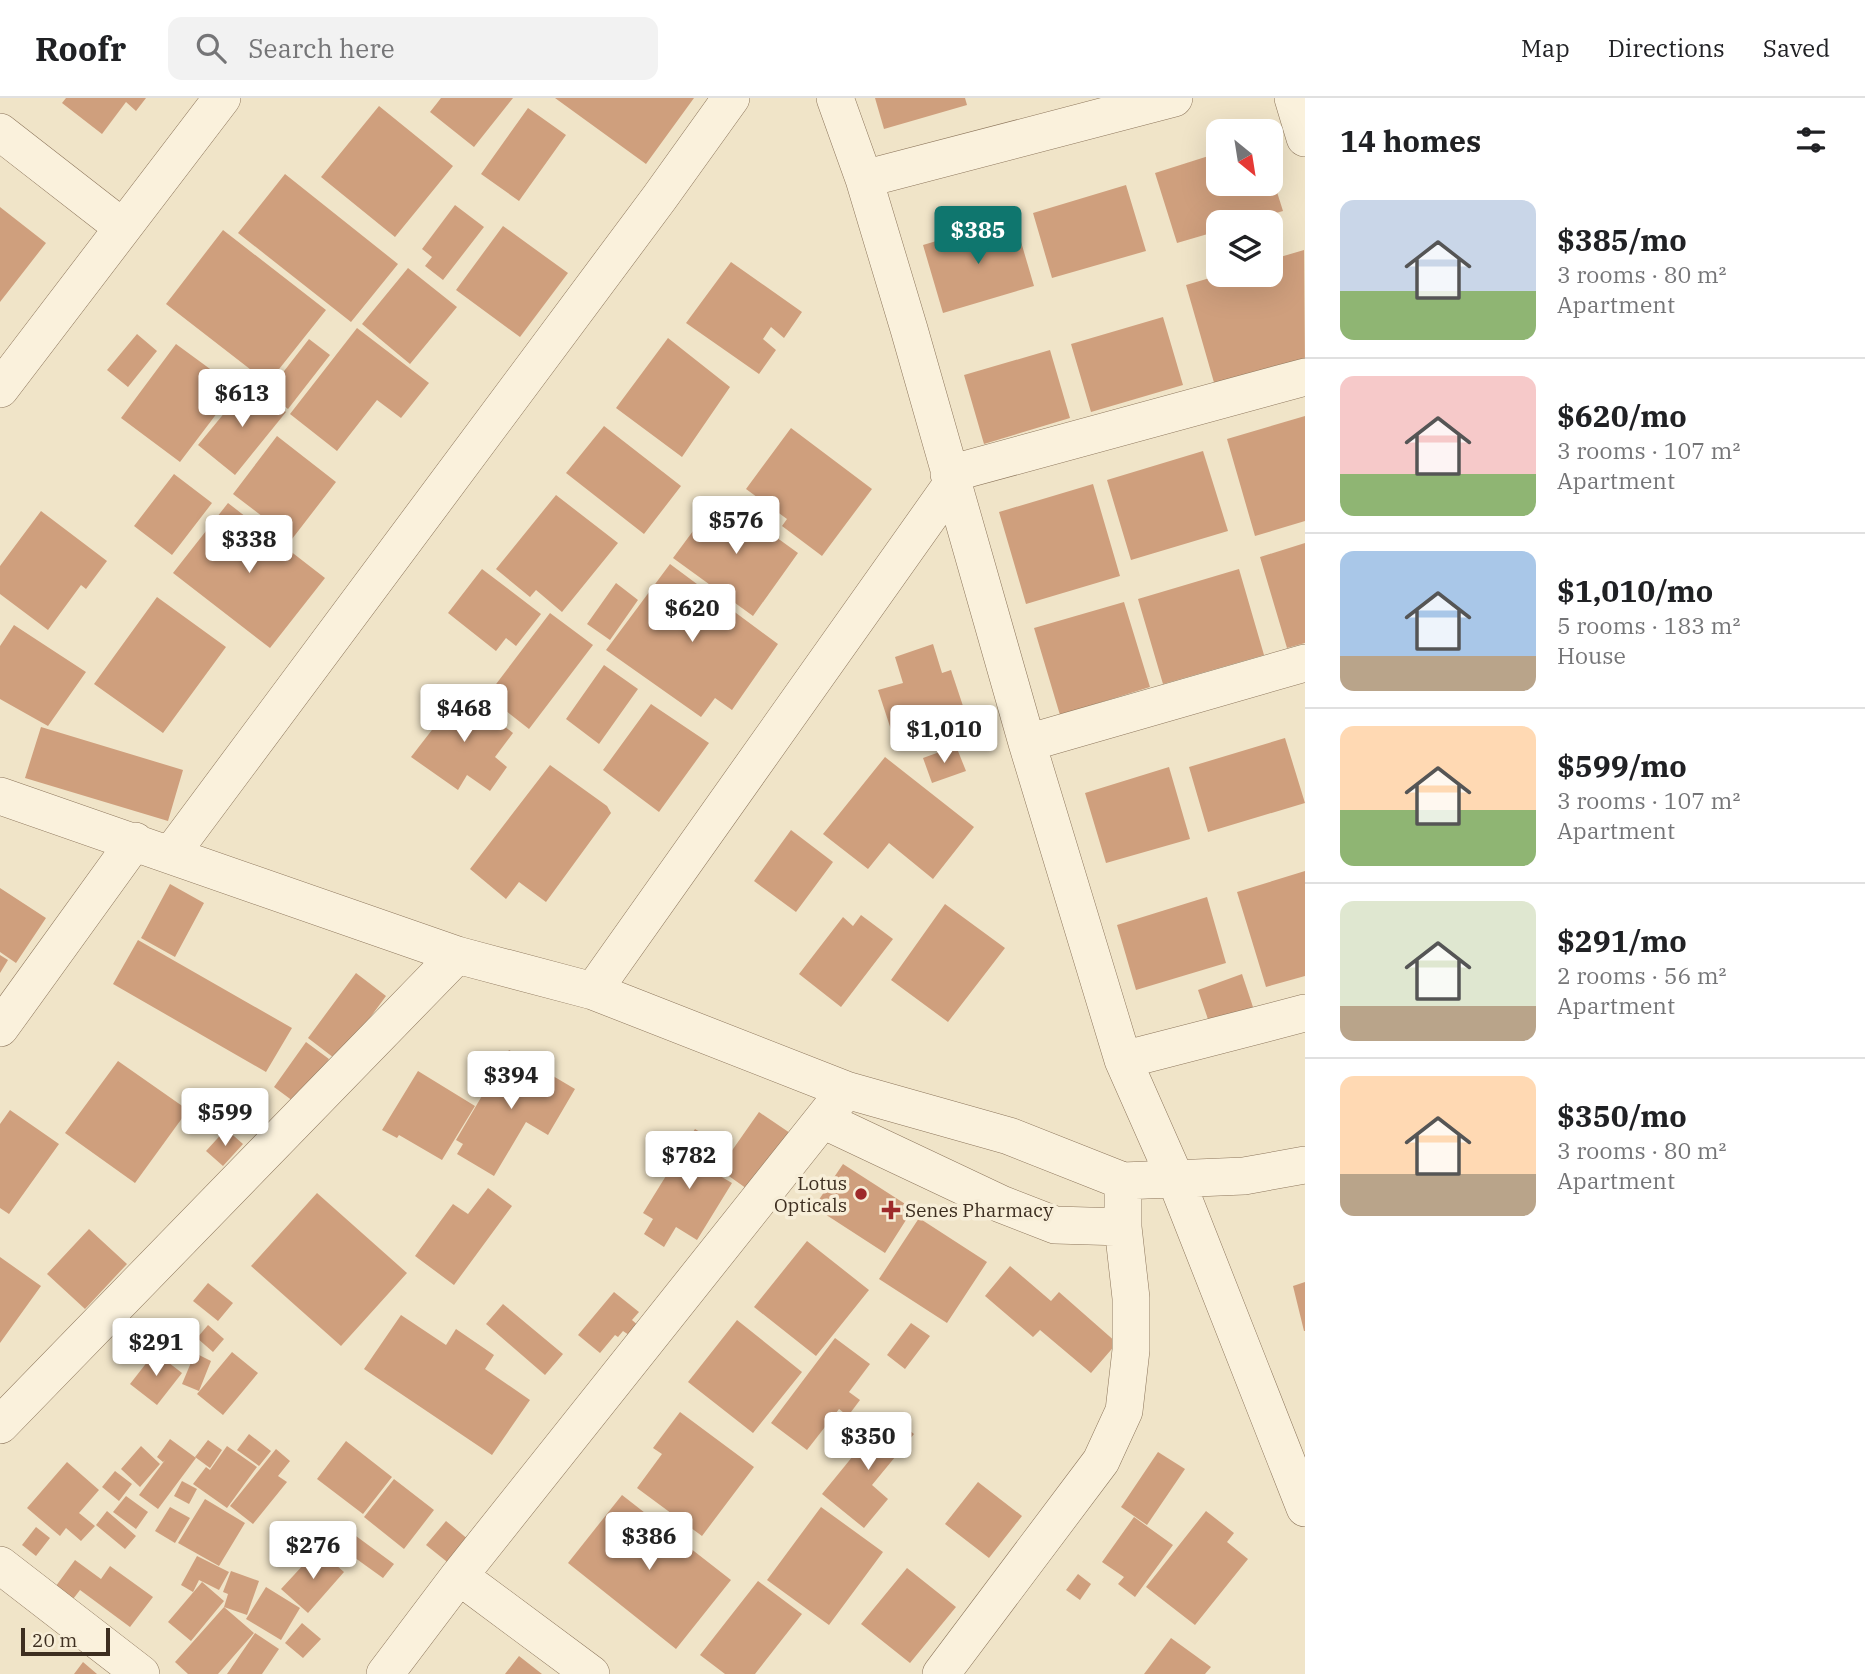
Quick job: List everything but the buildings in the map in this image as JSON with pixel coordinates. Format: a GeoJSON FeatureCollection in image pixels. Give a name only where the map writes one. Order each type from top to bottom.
{"type":"FeatureCollection","features":[{"type":"Feature","properties":{"kind":"street"},"geometry":{"type":"LineString","coordinates":[[0,389],[222,98]]}},
{"type":"Feature","properties":{"kind":"street"},"geometry":{"type":"LineString","coordinates":[[171,854],[731,98]]}},
{"type":"Feature","properties":{"kind":"street"},"geometry":{"type":"LineString","coordinates":[[835,98],[909,329],[1027,743],[1123,1060],[1176,1180],[1305,1508]]}},
{"type":"Feature","properties":{"kind":"street"},"geometry":{"type":"LineString","coordinates":[[863,179],[1174,98]]}},
{"type":"Feature","properties":{"kind":"street"},"geometry":{"type":"LineString","coordinates":[[1293,98],[1305,138]]}},
{"type":"Feature","properties":{"kind":"street"},"geometry":{"type":"LineString","coordinates":[[0,132],[122,227]]}},
{"type":"Feature","properties":{"kind":"street"},"geometry":{"type":"LineString","coordinates":[[593,991],[950,479],[1305,377]]}},
{"type":"Feature","properties":{"kind":"street"},"geometry":{"type":"LineString","coordinates":[[1027,743],[1305,663]]}},
{"type":"Feature","properties":{"kind":"street"},"geometry":{"type":"LineString","coordinates":[[0,796],[457,955],[593,991],[846,1090],[1009,1136],[1123,1181],[1244,1177],[1305,1165]]}},
{"type":"Feature","properties":{"kind":"street"},"geometry":{"type":"LineString","coordinates":[[0,1028],[135,841]]}},
{"type":"Feature","properties":{"kind":"street"},"geometry":{"type":"LineString","coordinates":[[0,1425],[457,955]]}},
{"type":"Feature","properties":{"kind":"street"},"geometry":{"type":"LineString","coordinates":[[1123,1060],[1305,1013]]}},
{"type":"Feature","properties":{"kind":"street"},"geometry":{"type":"LineString","coordinates":[[385,1674],[459,1576],[846,1090]]}},
{"type":"Feature","properties":{"kind":"street"},"geometry":{"type":"LineString","coordinates":[[823,1120],[1001,1204],[1055,1225],[1123,1227]]}},
{"type":"Feature","properties":{"kind":"street"},"geometry":{"type":"LineString","coordinates":[[941,1674],[1101,1461],[1124,1411],[1131,1337],[1131,1298],[1123,1227],[1123,1181]]}},
{"type":"Feature","properties":{"kind":"street"},"geometry":{"type":"LineString","coordinates":[[0,1565],[141,1674]]}},
{"type":"Feature","properties":{"kind":"street"},"geometry":{"type":"LineString","coordinates":[[459,1576],[591,1674]]}},
{"type":"Feature","properties":{"kind":"place","name":"Lotus Opticals"},"geometry":{"type":"Point","coordinates":[861,1194]}},
{"type":"Feature","properties":{"kind":"place","name":"Senes Pharmacy"},"geometry":{"type":"Point","coordinates":[891,1210]}}]}
